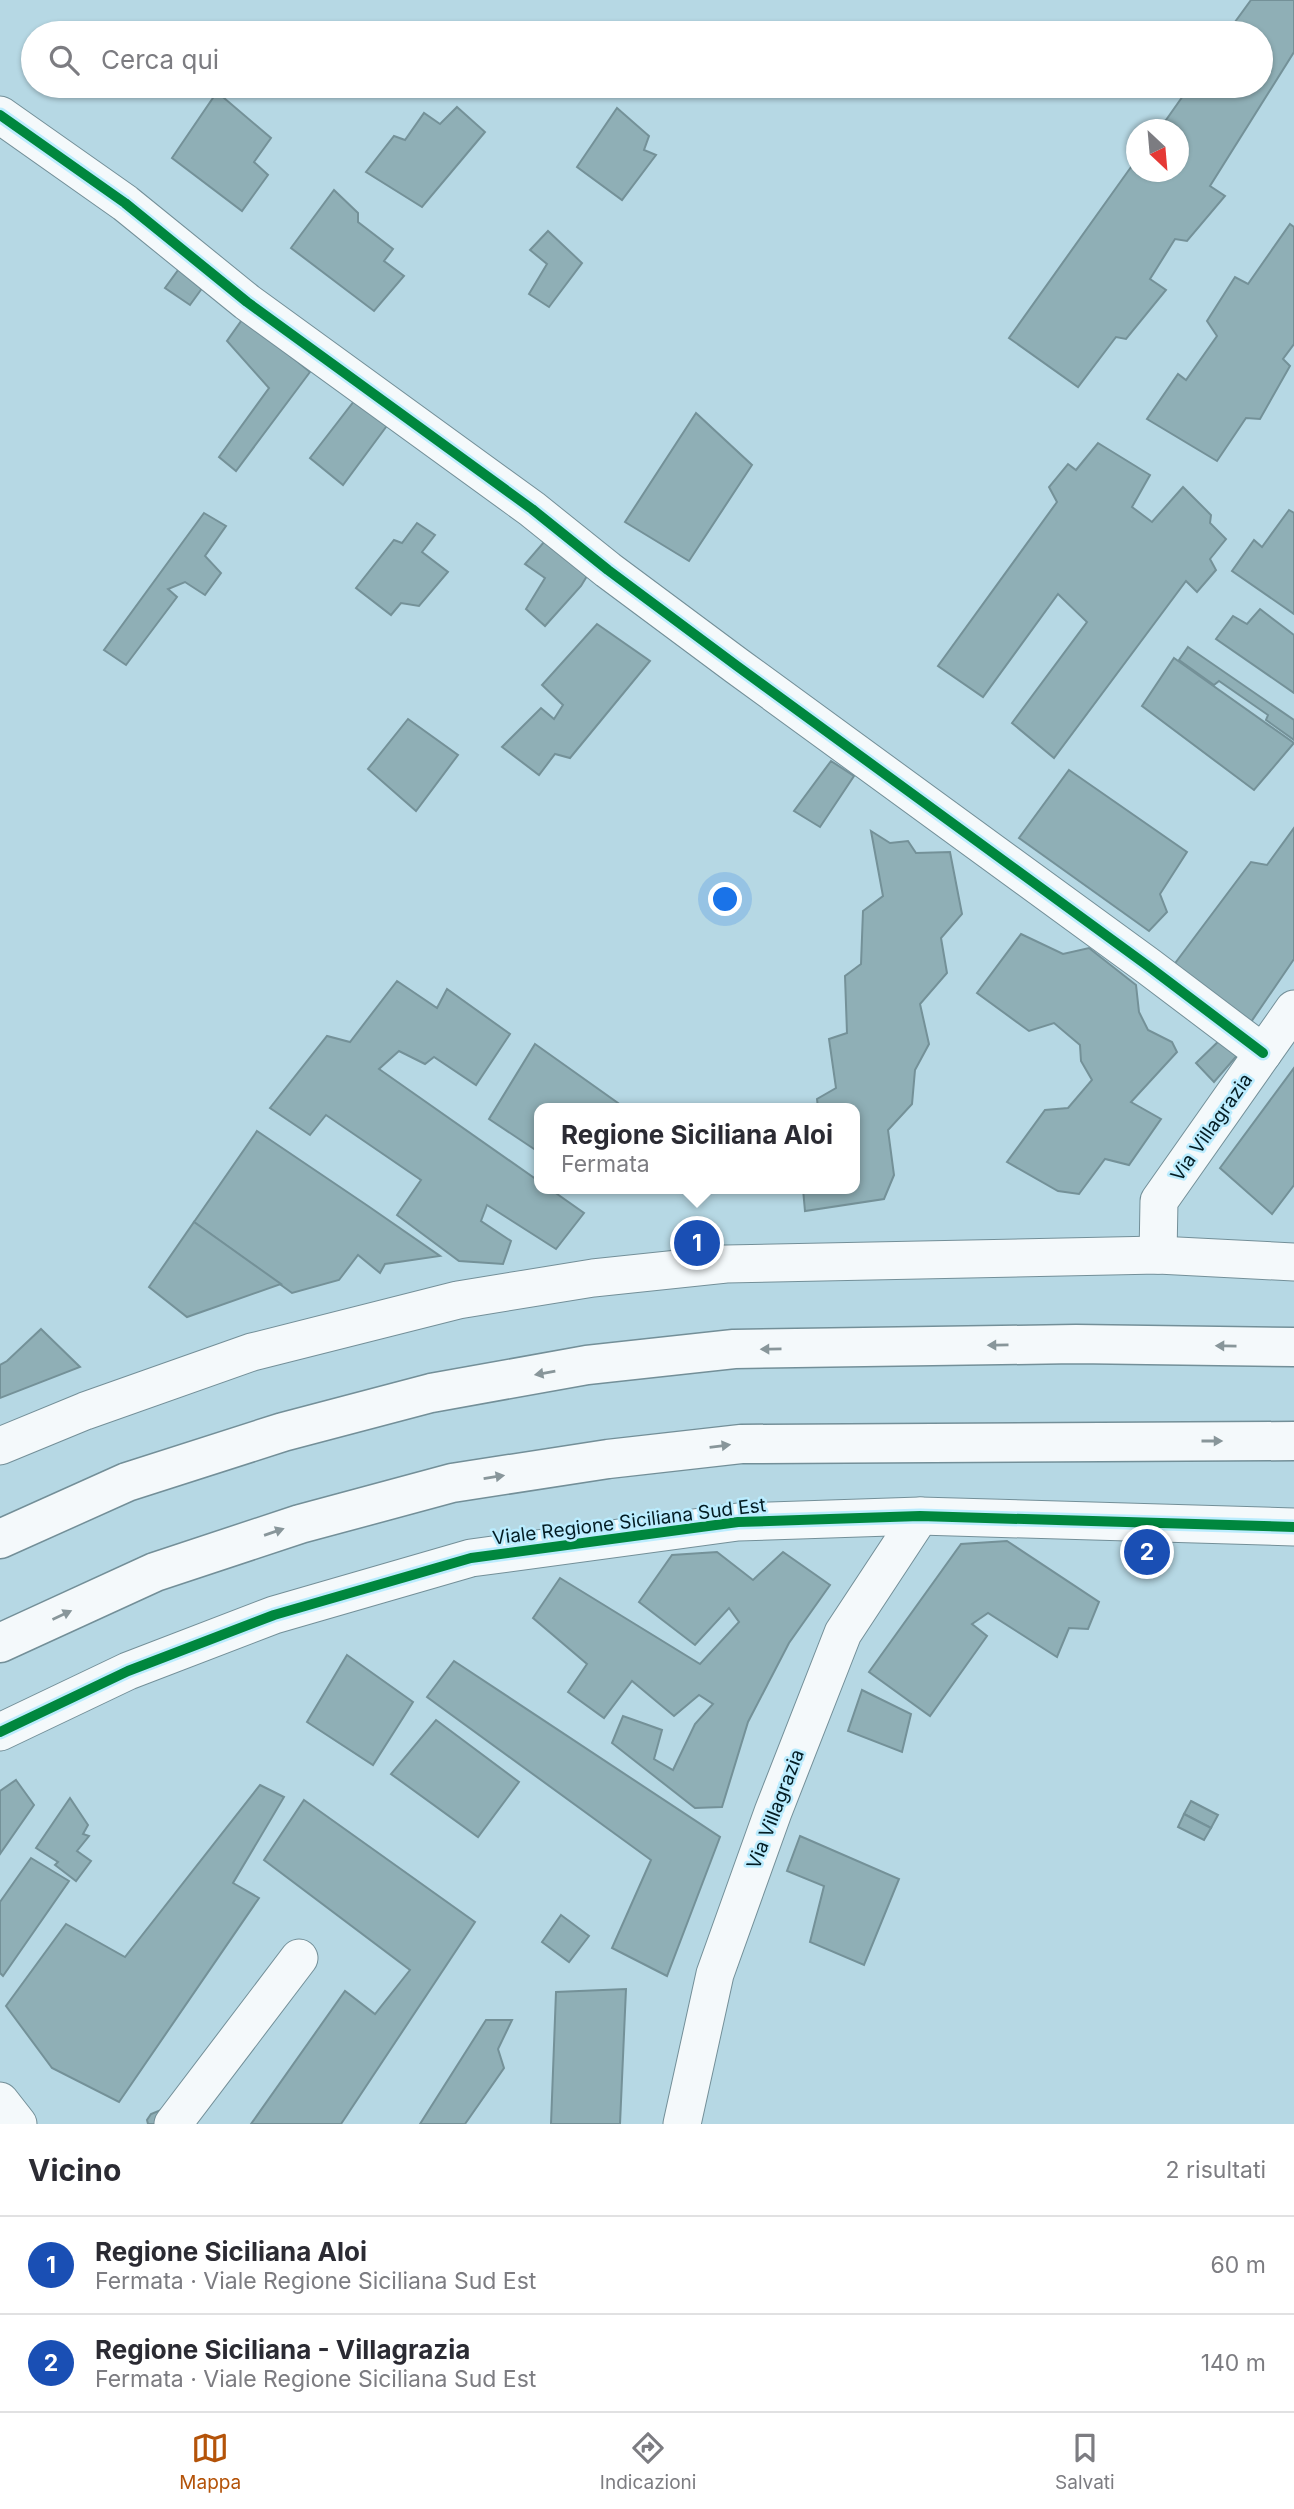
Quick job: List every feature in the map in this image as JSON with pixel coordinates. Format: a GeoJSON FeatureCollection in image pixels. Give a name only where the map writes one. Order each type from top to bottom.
{"type":"FeatureCollection","features":[{"type":"Feature","properties":{"kind":"main road"},"geometry":{"type":"LineString","coordinates":[[0,1539],[127,1482],[283,1432],[431,1394],[587,1365],[734,1349],[1076,1344],[1294,1347]]}},
{"type":"Feature","properties":{"kind":"main road"},"geometry":{"type":"LineString","coordinates":[[0,1643],[155,1572],[300,1524],[465,1481],[608,1459],[741,1444],[1294,1441]]}},
{"type":"Feature","properties":{"kind":"street"},"geometry":{"type":"LineString","coordinates":[[0,115],[125,203],[247,302],[479,470],[683,626],[1263,1053]]}},
{"type":"Feature","properties":{"kind":"street","name":"Via Villagrazia"},"geometry":{"type":"LineString","coordinates":[[1158,1255],[1159,1201],[1294,1009]]}},
{"type":"Feature","properties":{"kind":"street"},"geometry":{"type":"LineString","coordinates":[[0,1446],[85,1411],[253,1352],[458,1300],[593,1278],[726,1264],[1158,1255],[1294,1262]]}},
{"type":"Feature","properties":{"kind":"street","name":"Via Villagrazia"},"geometry":{"type":"LineString","coordinates":[[682,2124],[715,1974],[773,1812],[843,1633],[920,1516]]}},
{"type":"Feature","properties":{"kind":"street","name":"Viale Regione Siciliana Sud Est"},"geometry":{"type":"LineString","coordinates":[[0,1732],[128,1671],[274,1615],[471,1558],[738,1522],[920,1516],[1294,1527]]}},
{"type":"Feature","properties":{"kind":"street"},"geometry":{"type":"LineString","coordinates":[[173,2124],[299,1958]]}},
{"type":"Feature","properties":{"kind":"street"},"geometry":{"type":"LineString","coordinates":[[0,2101],[18,2124]]}},
{"type":"Feature","properties":{"kind":"building"},"geometry":{"type":"Polygon","coordinates":[[[1251,0],[1294,0],[1294,52],[1273,86],[1273,21],[1236,21],[1251,0]]]}},
{"type":"Feature","properties":{"kind":"building"},"geometry":{"type":"Polygon","coordinates":[[[213,98],[224,98],[271,138],[254,162],[268,175],[242,211],[172,158],[213,98]]]}},
{"type":"Feature","properties":{"kind":"building"},"geometry":{"type":"Polygon","coordinates":[[[1182,98],[1265,98],[1210,186],[1225,196],[1187,241],[1175,239],[1150,279],[1166,290],[1126,339],[1116,337],[1078,387],[1009,338],[1126,174],[1126,182],[1189,182],[1189,119],[1167,119],[1182,98]]]}},
{"type":"Feature","properties":{"kind":"building"},"geometry":{"type":"Polygon","coordinates":[[[457,107],[485,132],[422,207],[366,172],[394,136],[405,140],[424,113],[440,124],[457,107]]]}},
{"type":"Feature","properties":{"kind":"building"},"geometry":{"type":"Polygon","coordinates":[[[617,108],[649,136],[644,150],[656,155],[622,200],[577,167],[617,108]]]}},
{"type":"Feature","properties":{"kind":"building"},"geometry":{"type":"Polygon","coordinates":[[[334,190],[358,213],[358,222],[393,249],[384,261],[404,276],[374,311],[291,248],[334,190]]]}},
{"type":"Feature","properties":{"kind":"building"},"geometry":{"type":"Polygon","coordinates":[[[1290,224],[1294,227],[1294,344],[1283,359],[1290,366],[1260,419],[1246,418],[1217,461],[1147,419],[1178,374],[1186,380],[1217,336],[1207,321],[1235,277],[1248,284],[1290,224]]]}},
{"type":"Feature","properties":{"kind":"building"},"geometry":{"type":"Polygon","coordinates":[[[548,231],[582,263],[549,307],[529,294],[547,264],[530,250],[548,231]]]}},
{"type":"Feature","properties":{"kind":"building"},"geometry":{"type":"Polygon","coordinates":[[[184,262],[208,280],[190,305],[165,288],[184,262]]]}},
{"type":"Feature","properties":{"kind":"building"},"geometry":{"type":"Polygon","coordinates":[[[244,317],[310,372],[236,471],[219,457],[269,388],[227,341],[244,317]]]}},
{"type":"Feature","properties":{"kind":"building"},"geometry":{"type":"Polygon","coordinates":[[[358,396],[389,423],[343,485],[310,458],[358,396]]]}},
{"type":"Feature","properties":{"kind":"building"},"geometry":{"type":"Polygon","coordinates":[[[696,413],[752,465],[689,561],[625,522],[696,413]]]}},
{"type":"Feature","properties":{"kind":"building"},"geometry":{"type":"Polygon","coordinates":[[[1098,443],[1150,475],[1132,507],[1152,522],[1183,487],[1211,515],[1210,523],[1226,539],[1210,559],[1216,570],[1197,592],[1186,581],[1054,758],[1012,723],[1087,622],[1058,594],[983,697],[938,666],[1057,502],[1049,487],[1068,464],[1076,470],[1098,443]]]}},
{"type":"Feature","properties":{"kind":"building"},"geometry":{"type":"Polygon","coordinates":[[[1289,510],[1294,513],[1294,614],[1232,571],[1254,540],[1262,547],[1289,510]]]}},
{"type":"Feature","properties":{"kind":"building"},"geometry":{"type":"Polygon","coordinates":[[[204,513],[226,526],[205,556],[221,573],[205,595],[185,582],[168,589],[177,597],[126,665],[104,650],[204,513]]]}},
{"type":"Feature","properties":{"kind":"building"},"geometry":{"type":"Polygon","coordinates":[[[417,523],[435,535],[422,552],[448,572],[419,606],[401,603],[391,615],[356,588],[394,540],[402,543],[417,523]]]}},
{"type":"Feature","properties":{"kind":"building"},"geometry":{"type":"Polygon","coordinates":[[[550,535],[587,576],[545,626],[526,609],[545,578],[525,564],[550,535]]]}},
{"type":"Feature","properties":{"kind":"building"},"geometry":{"type":"Polygon","coordinates":[[[1260,609],[1294,635],[1294,693],[1216,639],[1233,616],[1247,624],[1260,609]]]}},
{"type":"Feature","properties":{"kind":"building"},"geometry":{"type":"Polygon","coordinates":[[[597,624],[650,661],[570,758],[555,754],[539,775],[502,747],[541,708],[554,719],[563,705],[542,685],[597,624]]]}},
{"type":"Feature","properties":{"kind":"building"},"geometry":{"type":"Polygon","coordinates":[[[1188,647],[1294,720],[1294,740],[1266,720],[1268,715],[1219,681],[1214,685],[1179,660],[1188,647]]]}},
{"type":"Feature","properties":{"kind":"building"},"geometry":{"type":"Polygon","coordinates":[[[1174,658],[1294,743],[1254,790],[1142,706],[1174,658]]]}},
{"type":"Feature","properties":{"kind":"building"},"geometry":{"type":"Polygon","coordinates":[[[408,719],[458,755],[416,811],[368,769],[408,719]]]}},
{"type":"Feature","properties":{"kind":"building"},"geometry":{"type":"Polygon","coordinates":[[[831,761],[854,776],[820,827],[794,811],[831,761]]]}},
{"type":"Feature","properties":{"kind":"building"},"geometry":{"type":"Polygon","coordinates":[[[1069,770],[1187,852],[1160,894],[1167,912],[1149,931],[1019,838],[1069,770]]]}},
{"type":"Feature","properties":{"kind":"building"},"geometry":{"type":"Polygon","coordinates":[[[1294,828],[1294,959],[1251,1022],[1173,966],[1251,862],[1267,865],[1294,828]]]}},
{"type":"Feature","properties":{"kind":"building"},"geometry":{"type":"Polygon","coordinates":[[[871,831],[890,843],[908,841],[916,853],[950,852],[962,914],[941,938],[947,973],[920,1004],[929,1044],[915,1070],[912,1104],[888,1130],[894,1175],[884,1199],[805,1211],[803,1194],[860,1194],[860,1103],[817,1103],[817,1099],[836,1088],[829,1039],[847,1033],[845,976],[861,964],[863,911],[883,896],[871,831]]]}},
{"type":"Feature","properties":{"kind":"building"},"geometry":{"type":"Polygon","coordinates":[[[1021,934],[1063,954],[1089,948],[1136,985],[1139,1012],[1148,1030],[1172,1042],[1177,1052],[1131,1102],[1161,1119],[1129,1165],[1105,1159],[1079,1194],[1058,1191],[1007,1162],[1045,1110],[1068,1108],[1092,1080],[1081,1061],[1080,1045],[1054,1023],[1029,1031],[977,993],[1021,934]]]}},
{"type":"Feature","properties":{"kind":"building"},"geometry":{"type":"Polygon","coordinates":[[[397,981],[437,1008],[447,989],[510,1034],[476,1085],[434,1057],[425,1064],[399,1051],[379,1069],[534,1178],[534,1194],[557,1194],[584,1213],[556,1249],[487,1205],[481,1221],[511,1241],[503,1264],[459,1261],[397,1215],[421,1180],[326,1115],[310,1135],[270,1108],[327,1036],[350,1042],[397,981]]]}},
{"type":"Feature","properties":{"kind":"building"},"geometry":{"type":"Polygon","coordinates":[[[1225,1035],[1241,1051],[1214,1082],[1196,1063],[1225,1035]]]}},
{"type":"Feature","properties":{"kind":"building"},"geometry":{"type":"Polygon","coordinates":[[[535,1044],[618,1103],[534,1103],[534,1149],[489,1119],[535,1044]]]}},
{"type":"Feature","properties":{"kind":"building"},"geometry":{"type":"Polygon","coordinates":[[[1294,1068],[1294,1185],[1272,1214],[1220,1168],[1294,1068]]]}},
{"type":"Feature","properties":{"kind":"building"},"geometry":{"type":"Polygon","coordinates":[[[257,1131],[440,1256],[385,1264],[380,1273],[358,1255],[339,1280],[292,1293],[194,1222],[257,1131]]]}},
{"type":"Feature","properties":{"kind":"building"},"geometry":{"type":"Polygon","coordinates":[[[194,1222],[281,1284],[187,1317],[149,1287],[194,1222]]]}},
{"type":"Feature","properties":{"kind":"building"},"geometry":{"type":"Polygon","coordinates":[[[41,1329],[80,1367],[0,1398],[0,1365],[41,1329]]]}},
{"type":"Feature","properties":{"kind":"building"},"geometry":{"type":"Polygon","coordinates":[[[1007,1541],[1099,1602],[1088,1629],[1069,1628],[1057,1657],[988,1613],[972,1624],[987,1636],[930,1716],[869,1672],[961,1544],[1007,1541]]]}},
{"type":"Feature","properties":{"kind":"building"},"geometry":{"type":"Polygon","coordinates":[[[717,1552],[753,1580],[783,1552],[830,1585],[789,1643],[748,1722],[722,1807],[695,1808],[612,1743],[623,1716],[662,1730],[654,1759],[673,1770],[695,1724],[713,1704],[699,1695],[674,1716],[632,1681],[604,1718],[568,1692],[587,1664],[533,1618],[560,1578],[700,1664],[739,1622],[729,1608],[695,1645],[639,1602],[672,1555],[717,1552]]]}},
{"type":"Feature","properties":{"kind":"building"},"geometry":{"type":"Polygon","coordinates":[[[347,1655],[413,1702],[373,1765],[307,1722],[347,1655]]]}},
{"type":"Feature","properties":{"kind":"building"},"geometry":{"type":"Polygon","coordinates":[[[454,1661],[720,1837],[667,1976],[612,1948],[651,1860],[427,1697],[454,1661]]]}},
{"type":"Feature","properties":{"kind":"building"},"geometry":{"type":"Polygon","coordinates":[[[862,1690],[911,1714],[902,1752],[848,1731],[862,1690]]]}},
{"type":"Feature","properties":{"kind":"building"},"geometry":{"type":"Polygon","coordinates":[[[436,1720],[519,1782],[478,1837],[391,1774],[436,1720]]]}},
{"type":"Feature","properties":{"kind":"building"},"geometry":{"type":"Polygon","coordinates":[[[16,1780],[34,1805],[0,1854],[0,1791],[16,1780]]]}},
{"type":"Feature","properties":{"kind":"building"},"geometry":{"type":"Polygon","coordinates":[[[260,1785],[284,1797],[233,1883],[259,1898],[119,2102],[52,2068],[6,2006],[66,1924],[125,1957],[260,1785]]]}},
{"type":"Feature","properties":{"kind":"building"},"geometry":{"type":"Polygon","coordinates":[[[70,1798],[88,1825],[83,1834],[89,1836],[77,1851],[91,1861],[76,1881],[55,1865],[58,1862],[36,1848],[70,1798]]]}},
{"type":"Feature","properties":{"kind":"building"},"geometry":{"type":"Polygon","coordinates":[[[304,1800],[475,1922],[341,2124],[251,2124],[345,1991],[375,2014],[410,1970],[264,1860],[304,1800]]]}},
{"type":"Feature","properties":{"kind":"building"},"geometry":{"type":"Polygon","coordinates":[[[1191,1801],[1218,1815],[1211,1828],[1184,1814],[1191,1801]]]}},
{"type":"Feature","properties":{"kind":"building"},"geometry":{"type":"Polygon","coordinates":[[[1184,1814],[1211,1828],[1204,1840],[1178,1827],[1184,1814]]]}},
{"type":"Feature","properties":{"kind":"building"},"geometry":{"type":"Polygon","coordinates":[[[800,1836],[899,1879],[864,1965],[810,1942],[824,1886],[787,1871],[800,1836]]]}},
{"type":"Feature","properties":{"kind":"building"},"geometry":{"type":"Polygon","coordinates":[[[31,1858],[69,1881],[3,1976],[0,1973],[0,1902],[31,1858]]]}},
{"type":"Feature","properties":{"kind":"building"},"geometry":{"type":"Polygon","coordinates":[[[561,1915],[589,1936],[569,1962],[542,1942],[561,1915]]]}},
{"type":"Feature","properties":{"kind":"building"},"geometry":{"type":"Polygon","coordinates":[[[626,1989],[620,2124],[551,2124],[556,1992],[626,1989]]]}},
{"type":"Feature","properties":{"kind":"building"},"geometry":{"type":"Polygon","coordinates":[[[486,2020],[512,2020],[498,2049],[504,2068],[465,2124],[420,2124],[486,2020]]]}},
{"type":"Feature","properties":{"kind":"building"},"geometry":{"type":"Polygon","coordinates":[[[161,2110],[170,2124],[148,2124],[147,2120],[151,2114],[161,2110]]]}},
{"type":"Feature","properties":{"kind":"cycle path"},"geometry":{"type":"LineString","coordinates":[[0,115],[125,203],[247,302],[532,509],[608,570],[1263,1053]]}},
{"type":"Feature","properties":{"kind":"cycle path"},"geometry":{"type":"LineString","coordinates":[[0,1732],[128,1671],[274,1615],[471,1558],[738,1522],[920,1516],[1294,1527]]}},
{"type":"Feature","properties":{"kind":"place","name":"Regione Siciliana Aloi"},"geometry":{"type":"Point","coordinates":[697,1243]}},
{"type":"Feature","properties":{"kind":"place","name":"Regione Siciliana - Villagrazia"},"geometry":{"type":"Point","coordinates":[1147,1552]}}]}
